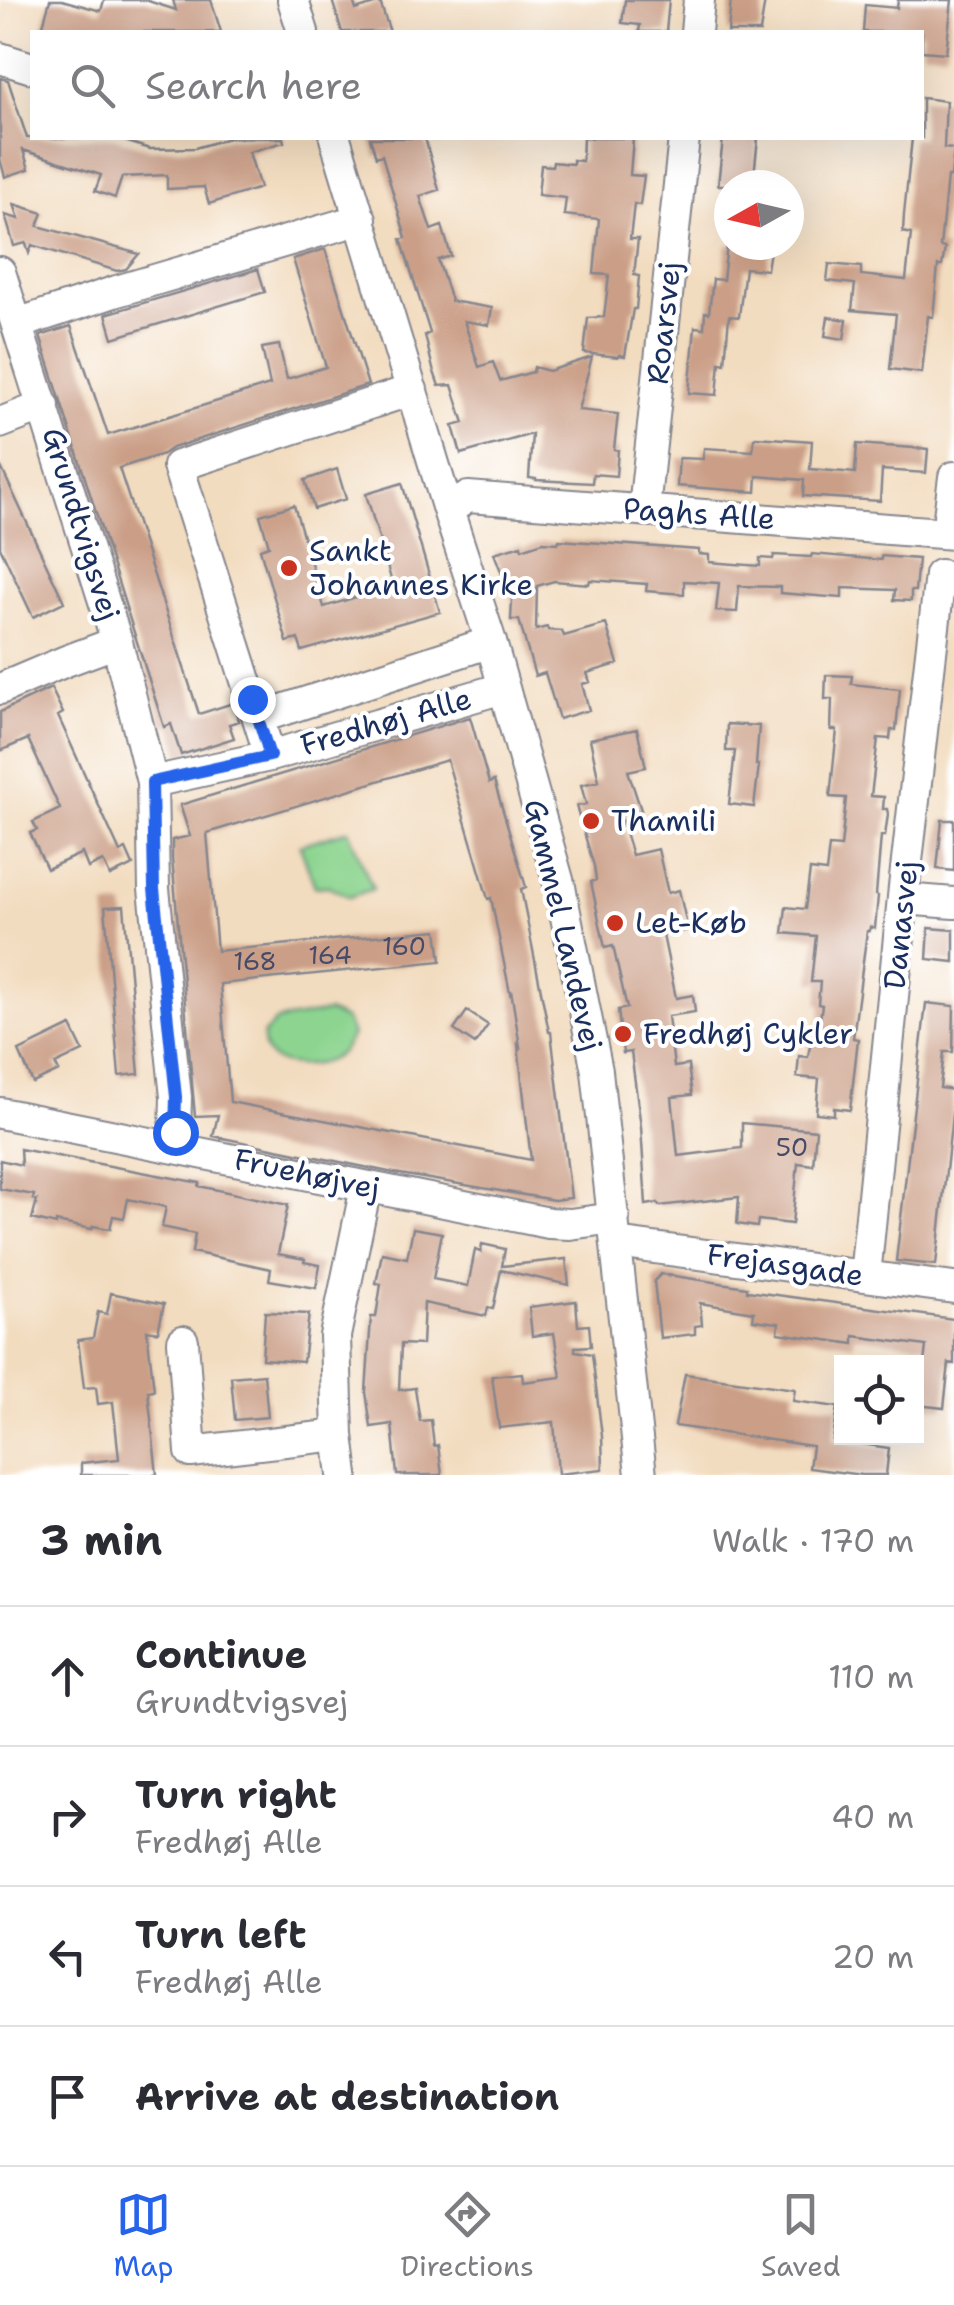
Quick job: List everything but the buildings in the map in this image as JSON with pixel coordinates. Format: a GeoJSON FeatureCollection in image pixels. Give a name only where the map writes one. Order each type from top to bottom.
{"type":"FeatureCollection","features":[{"type":"Feature","properties":{"kind":"street"},"geometry":{"type":"LineString","coordinates":[[293,0],[301,30]]}},
{"type":"Feature","properties":{"kind":"street"},"geometry":{"type":"LineString","coordinates":[[696,30],[699,0]]}},
{"type":"Feature","properties":{"kind":"street"},"geometry":{"type":"LineString","coordinates":[[0,58],[30,67]]}},
{"type":"Feature","properties":{"kind":"street","name":"Gammel Landevej"},"geometry":{"type":"LineString","coordinates":[[336,140],[491,642],[564,905],[597,1071],[641,1475]]}},
{"type":"Feature","properties":{"kind":"street","name":"Roarsvej"},"geometry":{"type":"LineString","coordinates":[[644,510],[684,140]]}},
{"type":"Feature","properties":{"kind":"street"},"geometry":{"type":"LineString","coordinates":[[17,324],[360,219]]}},
{"type":"Feature","properties":{"kind":"street","name":"Grundtvigsvej"},"geometry":{"type":"LineString","coordinates":[[0,272],[117,642],[152,782],[154,889],[176,1097],[172,1146]]}},
{"type":"Feature","properties":{"kind":"street","name":"Fredhøj Alle"},"geometry":{"type":"LineString","coordinates":[[270,756],[178,466],[412,390]]}},
{"type":"Feature","properties":{"kind":"street","name":"Grundtvigsvej"},"geometry":{"type":"LineString","coordinates":[[0,423],[44,406]]}},
{"type":"Feature","properties":{"kind":"street"},"geometry":{"type":"LineString","coordinates":[[950,533],[954,477]]}},
{"type":"Feature","properties":{"kind":"street","name":"Paghs Alle"},"geometry":{"type":"LineString","coordinates":[[448,510],[468,497],[950,533]]}},
{"type":"Feature","properties":{"kind":"street","name":"Danasvej"},"geometry":{"type":"LineString","coordinates":[[864,1276],[940,575]]}},
{"type":"Feature","properties":{"kind":"street","name":"Grundtvigsvej"},"geometry":{"type":"LineString","coordinates":[[0,689],[117,642]]}},
{"type":"Feature","properties":{"kind":"street","name":"Fredhøj Alle"},"geometry":{"type":"LineString","coordinates":[[258,718],[491,642]]}},
{"type":"Feature","properties":{"kind":"street","name":"Fredhøj Alle"},"geometry":{"type":"LineString","coordinates":[[152,782],[270,756],[503,688]]}},
{"type":"Feature","properties":{"kind":"street"},"geometry":{"type":"LineString","coordinates":[[903,899],[954,903]]}},
{"type":"Feature","properties":{"kind":"street","name":"Fruehøjvej"},"geometry":{"type":"LineString","coordinates":[[0,1112],[550,1223],[615,1230]]}},
{"type":"Feature","properties":{"kind":"street"},"geometry":{"type":"LineString","coordinates":[[343,1475],[336,1336],[366,1187]]}},
{"type":"Feature","properties":{"kind":"street","name":"Frejasgade"},"geometry":{"type":"LineString","coordinates":[[615,1230],[864,1276],[954,1288]]}},
{"type":"Feature","properties":{"kind":"street"},"geometry":{"type":"LineString","coordinates":[[183,1342],[192,1464],[338,1435]]}},
{"type":"Feature","properties":{"kind":"green space"},"geometry":{"type":"Polygon","coordinates":[[[348,830],[373,889],[350,897],[328,886],[315,887],[300,845],[348,830]]]}},
{"type":"Feature","properties":{"kind":"green space"},"geometry":{"type":"Polygon","coordinates":[[[328,1012],[345,1019],[352,1035],[335,1057],[316,1064],[286,1064],[265,1050],[263,1035],[276,1021],[328,1012]]]}},
{"type":"Feature","properties":{"kind":"place","name":"Sankt Johannes Kirke"},"geometry":{"type":"Point","coordinates":[289,568]}},
{"type":"Feature","properties":{"kind":"place","name":"Thamili"},"geometry":{"type":"Point","coordinates":[591,821]}},
{"type":"Feature","properties":{"kind":"place","name":"Let-Køb"},"geometry":{"type":"Point","coordinates":[615,923]}},
{"type":"Feature","properties":{"kind":"place","name":"Fredhøj Cykler"},"geometry":{"type":"Point","coordinates":[623,1034]}},
{"type":"Feature","properties":{"kind":"route"},"geometry":{"type":"LineString","coordinates":[[175,1132],[176,1097],[154,889],[152,782],[270,756],[252,699]]}}]}
